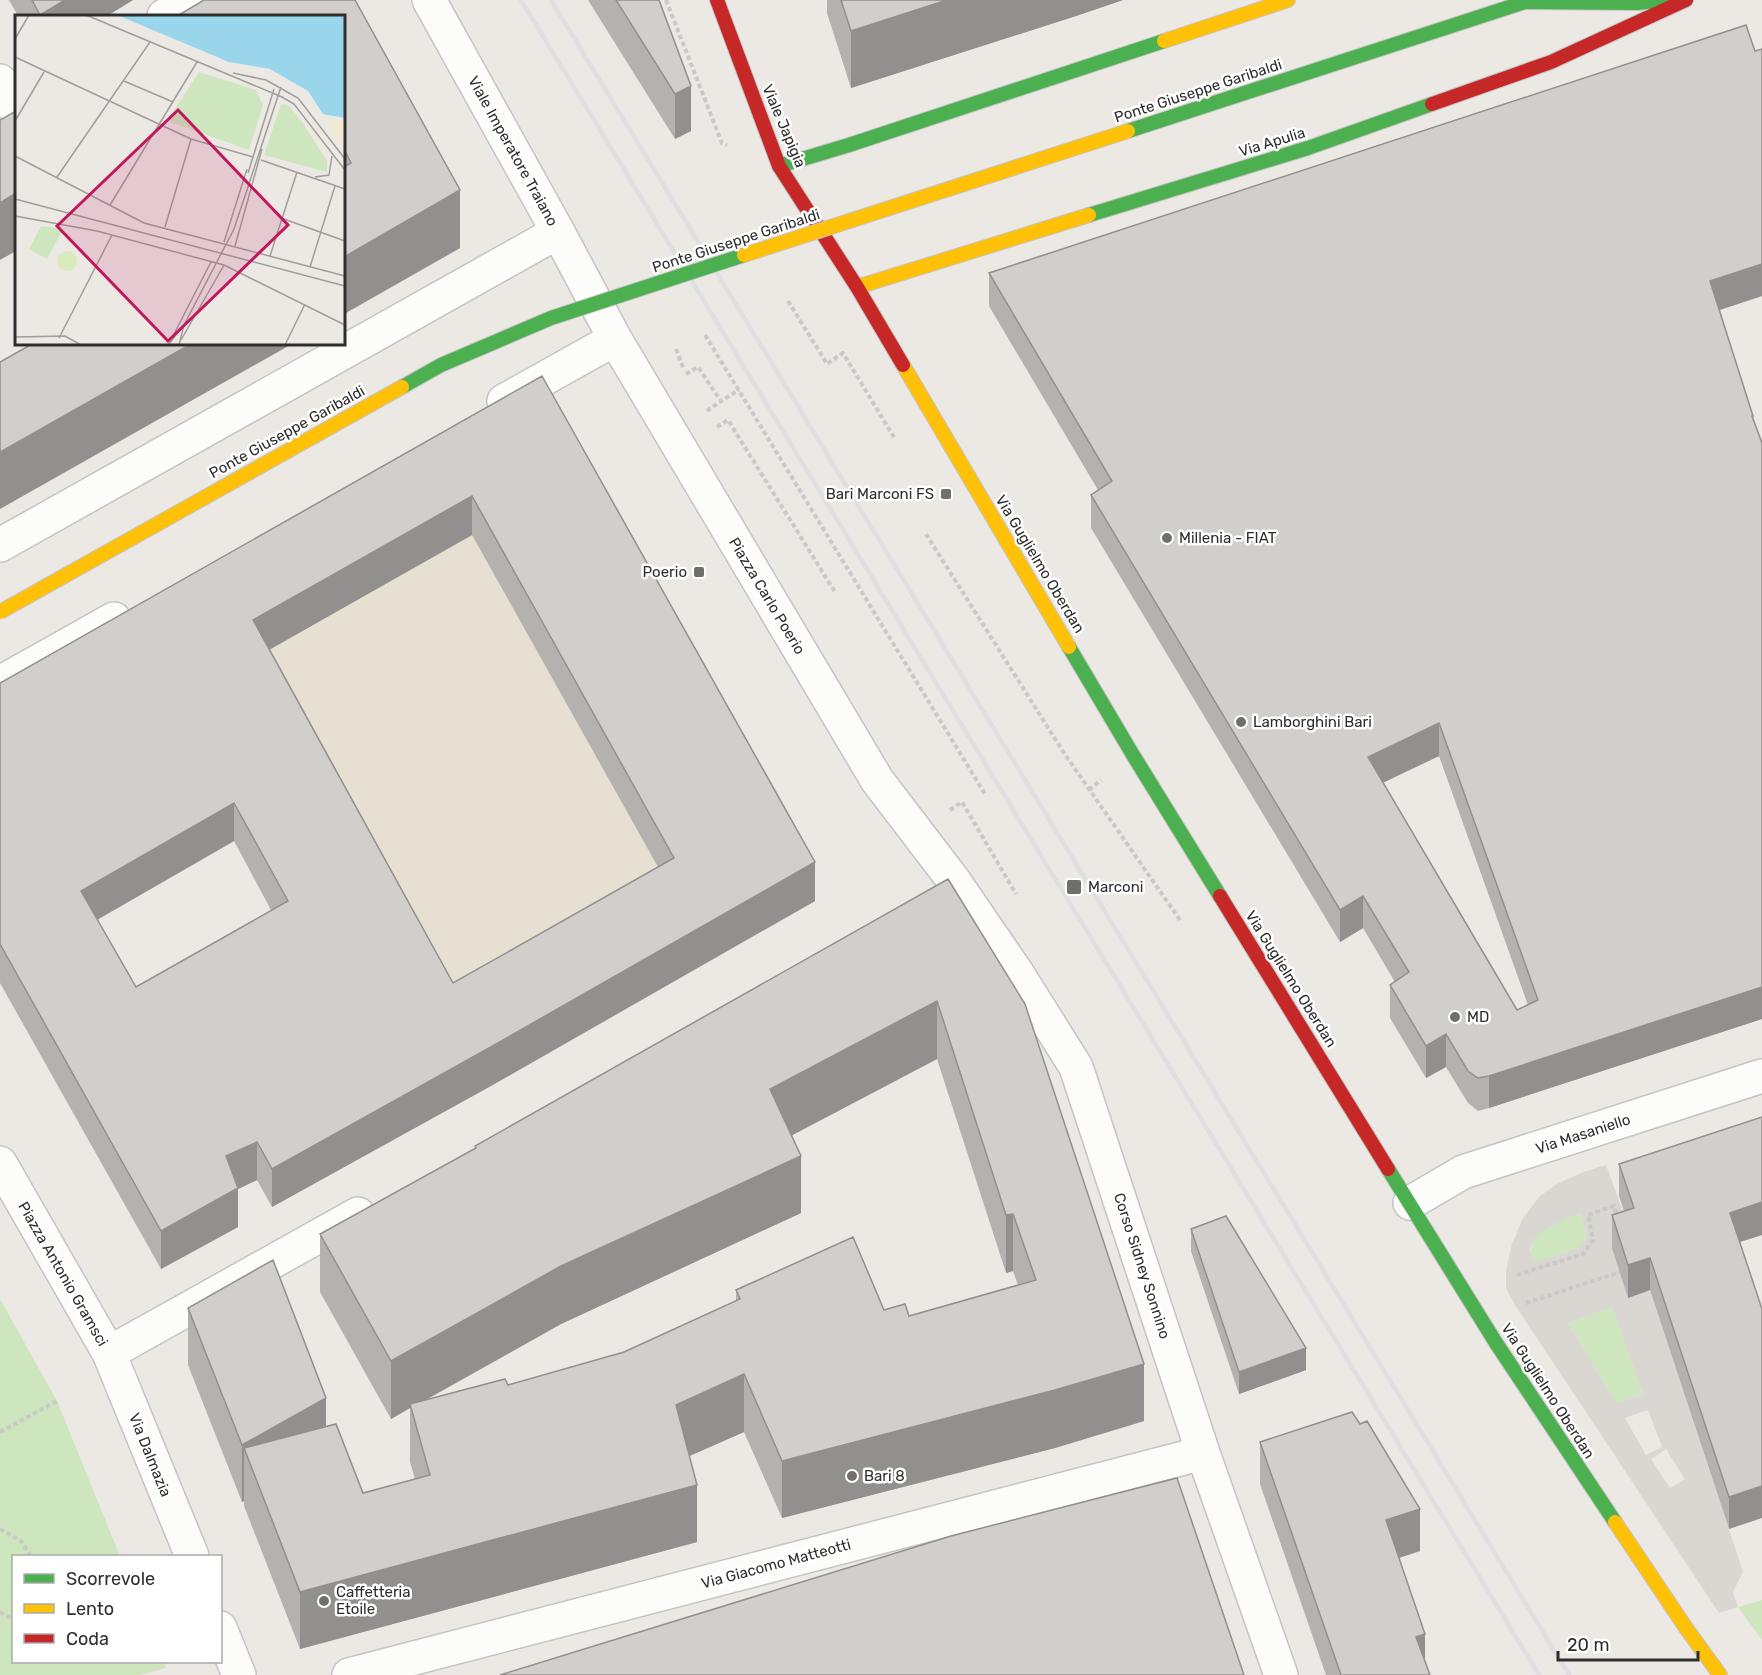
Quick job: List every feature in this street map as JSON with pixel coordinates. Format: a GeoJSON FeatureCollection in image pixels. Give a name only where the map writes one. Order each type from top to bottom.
{"type":"FeatureCollection","features":[{"type":"Feature","properties":{"kind":"main road","name":"Viale Japigia"},"geometry":{"type":"LineString","coordinates":[[717,0],[779,166],[857,287]]}},
{"type":"Feature","properties":{"kind":"main road"},"geometry":{"type":"LineString","coordinates":[[779,166],[849,146],[1288,0]]}},
{"type":"Feature","properties":{"kind":"main road"},"geometry":{"type":"LineString","coordinates":[[1527,1],[1638,3],[1672,0]]}},
{"type":"Feature","properties":{"kind":"main road","name":"Via Apulia"},"geometry":{"type":"LineString","coordinates":[[857,287],[1308,148],[1551,62],[1686,0]]}},
{"type":"Feature","properties":{"kind":"main road","name":"Ponte Giuseppe Garibaldi"},"geometry":{"type":"LineString","coordinates":[[0,612],[441,365],[551,318],[1527,1]]}},
{"type":"Feature","properties":{"kind":"main road","name":"Via Guglielmo Oberdan"},"geometry":{"type":"LineString","coordinates":[[857,287],[1133,755],[1496,1343],[1686,1628],[1720,1675]]}},
{"type":"Feature","properties":{"kind":"street"},"geometry":{"type":"LineString","coordinates":[[166,15],[192,0]]}},
{"type":"Feature","properties":{"kind":"street","name":"Viale Imperatore Traiano"},"geometry":{"type":"LineString","coordinates":[[429,0],[596,302]]}},
{"type":"Feature","properties":{"kind":"street"},"geometry":{"type":"LineString","coordinates":[[0,545],[558,232]]}},
{"type":"Feature","properties":{"kind":"street","name":"Piazza Carlo Poerio"},"geometry":{"type":"LineString","coordinates":[[596,302],[615,339],[941,888]]}},
{"type":"Feature","properties":{"kind":"street"},"geometry":{"type":"LineString","coordinates":[[482,413],[615,339]]}},
{"type":"Feature","properties":{"kind":"street"},"geometry":{"type":"LineString","coordinates":[[0,683],[136,606]]}},
{"type":"Feature","properties":{"kind":"street","name":"Corso Sidney Sonnino"},"geometry":{"type":"LineString","coordinates":[[941,888],[1017,973],[1076,1067],[1203,1453],[1281,1675]]}},
{"type":"Feature","properties":{"kind":"street","name":"Via Masaniello"},"geometry":{"type":"LineString","coordinates":[[1410,1203],[1463,1172],[1762,1076]]}},
{"type":"Feature","properties":{"kind":"street","name":"Piazza Antonio Gramsci"},"geometry":{"type":"LineString","coordinates":[[0,1163],[109,1353]]}},
{"type":"Feature","properties":{"kind":"street"},"geometry":{"type":"LineString","coordinates":[[109,1353],[382,1201]]}},
{"type":"Feature","properties":{"kind":"street","name":"Via Dalmazia"},"geometry":{"type":"LineString","coordinates":[[109,1353],[191,1555]]}},
{"type":"Feature","properties":{"kind":"street","name":"Via Giacomo Matteotti"},"geometry":{"type":"LineString","coordinates":[[349,1675],[1203,1453]]}},
{"type":"Feature","properties":{"kind":"street"},"geometry":{"type":"LineString","coordinates":[[222,1633],[239,1675]]}},
{"type":"Feature","properties":{"kind":"path"},"geometry":{"type":"LineString","coordinates":[[788,302],[827,364],[843,353],[897,442]]}},
{"type":"Feature","properties":{"kind":"path"},"geometry":{"type":"LineString","coordinates":[[705,335],[985,794]]}},
{"type":"Feature","properties":{"kind":"path"},"geometry":{"type":"LineString","coordinates":[[686,374],[698,367],[721,401]]}},
{"type":"Feature","properties":{"kind":"path"},"geometry":{"type":"LineString","coordinates":[[707,411],[739,390]]}},
{"type":"Feature","properties":{"kind":"path"},"geometry":{"type":"LineString","coordinates":[[717,427],[728,420],[835,592]]}},
{"type":"Feature","properties":{"kind":"path"},"geometry":{"type":"LineString","coordinates":[[926,534],[1064,753],[1180,920]]}},
{"type":"Feature","properties":{"kind":"path"},"geometry":{"type":"LineString","coordinates":[[1094,772],[1100,781]]}},
{"type":"Feature","properties":{"kind":"path"},"geometry":{"type":"LineString","coordinates":[[1517,1275],[1583,1254],[1593,1240],[1588,1215],[1614,1206],[1620,1225]]}},
{"type":"Feature","properties":{"kind":"path"},"geometry":{"type":"LineString","coordinates":[[1526,1303],[1620,1272]]}},
{"type":"Feature","properties":{"kind":"path"},"geometry":{"type":"LineString","coordinates":[[0,1432],[57,1401]]}},
{"type":"Feature","properties":{"kind":"path"},"geometry":{"type":"LineString","coordinates":[[0,1528],[21,1541],[30,1555]]}},
{"type":"Feature","properties":{"kind":"shaded area"},"geometry":{"type":"Polygon","coordinates":[[[542,415],[815,901],[489,1087],[219,597],[542,415]]]}},
{"type":"Feature","properties":{"kind":"shaded area"},"geometry":{"type":"Polygon","coordinates":[[[1606,1165],[1634,1241],[1613,1248],[1628,1297],[1650,1290],[1743,1572],[1733,1592],[1738,1607],[1719,1613],[1506,1288],[1506,1270],[1512,1244],[1523,1218],[1540,1196],[1557,1184],[1606,1165]],[[1581,1213],[1564,1219],[1539,1233],[1533,1240],[1530,1249],[1534,1262],[1579,1248],[1587,1238],[1581,1213]],[[1612,1307],[1568,1323],[1616,1403],[1643,1394],[1612,1307]],[[1648,1410],[1625,1418],[1646,1455],[1662,1447],[1648,1410]],[[1666,1449],[1651,1459],[1670,1488],[1685,1479],[1666,1449]]]}},
{"type":"Feature","properties":{"kind":"green space"},"geometry":{"type":"Polygon","coordinates":[[[1581,1213],[1587,1238],[1579,1248],[1534,1262],[1531,1250],[1537,1235],[1558,1221],[1581,1213]]]}},
{"type":"Feature","properties":{"kind":"green space"},"geometry":{"type":"Polygon","coordinates":[[[0,1299],[57,1401],[120,1555],[12,1555],[12,1663],[164,1663],[166,1668],[140,1675],[0,1675],[0,1299]]]}},
{"type":"Feature","properties":{"kind":"green space"},"geometry":{"type":"Polygon","coordinates":[[[1612,1307],[1643,1394],[1616,1403],[1568,1323],[1612,1307]]]}},
{"type":"Feature","properties":{"kind":"green space"},"geometry":{"type":"Polygon","coordinates":[[[1762,1600],[1762,1640],[1738,1607],[1762,1600]]]}},
{"type":"Feature","properties":{"kind":"building"},"geometry":{"type":"Polygon","coordinates":[[[32,0],[65,0],[40,15],[32,0]]]}},
{"type":"Feature","properties":{"kind":"building"},"geometry":{"type":"Polygon","coordinates":[[[204,0],[355,0],[460,190],[345,256],[345,166],[351,163],[345,151],[345,15],[179,15],[204,0]]]}},
{"type":"Feature","properties":{"kind":"building"},"geometry":{"type":"Polygon","coordinates":[[[616,0],[659,0],[691,86],[675,94],[616,0]]]}},
{"type":"Feature","properties":{"kind":"building"},"geometry":{"type":"Polygon","coordinates":[[[841,0],[947,0],[851,31],[841,0]]]}},
{"type":"Feature","properties":{"kind":"building"},"geometry":{"type":"Polygon","coordinates":[[[1746,25],[1755,51],[1762,49],[1762,264],[1710,281],[1762,443],[1762,987],[1478,1078],[1468,1071],[1446,1034],[1426,1046],[1390,985],[1409,972],[1363,896],[1340,910],[1091,495],[1112,481],[989,273],[1746,25]],[[1439,723],[1368,757],[1517,1010],[1538,1000],[1439,723]]]}},
{"type":"Feature","properties":{"kind":"building"},"geometry":{"type":"Polygon","coordinates":[[[15,112],[15,194],[0,203],[0,120],[15,112]]]}},
{"type":"Feature","properties":{"kind":"building"},"geometry":{"type":"Polygon","coordinates":[[[30,345],[189,345],[0,452],[0,362],[30,345]]]}},
{"type":"Feature","properties":{"kind":"building"},"geometry":{"type":"Polygon","coordinates":[[[542,376],[815,862],[272,1169],[257,1142],[226,1156],[238,1188],[161,1231],[0,944],[0,683],[542,376]],[[472,496],[253,620],[453,983],[674,858],[472,496]],[[234,803],[81,891],[136,987],[288,901],[234,803]]]}},
{"type":"Feature","properties":{"kind":"building"},"geometry":{"type":"Polygon","coordinates":[[[948,879],[1025,1004],[1144,1364],[1055,1390],[782,1461],[744,1374],[676,1405],[697,1485],[300,1592],[244,1448],[336,1424],[363,1493],[430,1475],[410,1404],[505,1379],[508,1385],[624,1352],[740,1299],[736,1290],[853,1237],[884,1310],[905,1304],[909,1316],[1036,1280],[1013,1214],[1006,1215],[937,1001],[770,1089],[801,1156],[561,1266],[391,1361],[320,1234],[476,1148],[475,1146],[948,879]]]}},
{"type":"Feature","properties":{"kind":"building"},"geometry":{"type":"Polygon","coordinates":[[[1762,1117],[1762,1202],[1730,1213],[1762,1309],[1762,1486],[1729,1497],[1650,1258],[1628,1265],[1612,1215],[1634,1208],[1619,1164],[1762,1117]]]}},
{"type":"Feature","properties":{"kind":"building"},"geometry":{"type":"Polygon","coordinates":[[[1226,1216],[1306,1348],[1239,1372],[1191,1229],[1226,1216]]]}},
{"type":"Feature","properties":{"kind":"building"},"geometry":{"type":"Polygon","coordinates":[[[273,1260],[326,1398],[242,1445],[188,1308],[273,1260]]]}},
{"type":"Feature","properties":{"kind":"building"},"geometry":{"type":"Polygon","coordinates":[[[1352,1412],[1360,1424],[1367,1421],[1420,1509],[1386,1520],[1425,1634],[1416,1637],[1430,1675],[1341,1675],[1260,1442],[1352,1412]]]}},
{"type":"Feature","properties":{"kind":"building"},"geometry":{"type":"Polygon","coordinates":[[[1177,1478],[1244,1675],[500,1675],[951,1536],[1177,1478]]]}},
{"type":"Feature","properties":{"kind":"railway"},"geometry":{"type":"LineString","coordinates":[[521,0],[1539,1675]]}},
{"type":"Feature","properties":{"kind":"railway"},"geometry":{"type":"LineString","coordinates":[[551,0],[1569,1675]]}},
{"type":"Feature","properties":{"kind":"traffic: fast"},"geometry":{"type":"LineString","coordinates":[[1525,2],[1637,3],[1667,0]]}},
{"type":"Feature","properties":{"kind":"traffic: fast"},"geometry":{"type":"LineString","coordinates":[[1128,131],[1525,2]]}},
{"type":"Feature","properties":{"kind":"traffic: fast"},"geometry":{"type":"LineString","coordinates":[[779,166],[1164,41]]}},
{"type":"Feature","properties":{"kind":"traffic: fast"},"geometry":{"type":"LineString","coordinates":[[1089,215],[1308,148],[1432,104]]}},
{"type":"Feature","properties":{"kind":"traffic: fast"},"geometry":{"type":"LineString","coordinates":[[402,387],[441,365],[551,318],[744,255]]}},
{"type":"Feature","properties":{"kind":"traffic: fast"},"geometry":{"type":"LineString","coordinates":[[1069,647],[1220,896]]}},
{"type":"Feature","properties":{"kind":"traffic: fast"},"geometry":{"type":"LineString","coordinates":[[1388,1169],[1496,1343],[1615,1522]]}},
{"type":"Feature","properties":{"kind":"traffic: slow"},"geometry":{"type":"LineString","coordinates":[[1164,41],[1288,0]]}},
{"type":"Feature","properties":{"kind":"traffic: slow"},"geometry":{"type":"LineString","coordinates":[[744,255],[1128,131]]}},
{"type":"Feature","properties":{"kind":"traffic: slow"},"geometry":{"type":"LineString","coordinates":[[857,287],[1089,215]]}},
{"type":"Feature","properties":{"kind":"traffic: slow"},"geometry":{"type":"LineString","coordinates":[[903,365],[1069,647]]}},
{"type":"Feature","properties":{"kind":"traffic: slow"},"geometry":{"type":"LineString","coordinates":[[0,612],[402,387]]}},
{"type":"Feature","properties":{"kind":"traffic: slow"},"geometry":{"type":"LineString","coordinates":[[1615,1522],[1720,1675]]}},
{"type":"Feature","properties":{"kind":"traffic: jam"},"geometry":{"type":"LineString","coordinates":[[717,0],[779,166],[857,287],[903,365]]}},
{"type":"Feature","properties":{"kind":"traffic: jam"},"geometry":{"type":"LineString","coordinates":[[1432,104],[1551,62],[1686,0]]}},
{"type":"Feature","properties":{"kind":"traffic: jam"},"geometry":{"type":"LineString","coordinates":[[1220,896],[1388,1169]]}},
{"type":"Feature","properties":{"kind":"place","name":"Bari Marconi FS"},"geometry":{"type":"Point","coordinates":[946,494]}},
{"type":"Feature","properties":{"kind":"place","name":"Millenia - FIAT"},"geometry":{"type":"Point","coordinates":[1167,538]}},
{"type":"Feature","properties":{"kind":"place","name":"Poerio"},"geometry":{"type":"Point","coordinates":[699,572]}},
{"type":"Feature","properties":{"kind":"place","name":"Lamborghini Bari"},"geometry":{"type":"Point","coordinates":[1241,722]}},
{"type":"Feature","properties":{"kind":"place","name":"Marconi"},"geometry":{"type":"Point","coordinates":[1074,887]}},
{"type":"Feature","properties":{"kind":"place","name":"MD"},"geometry":{"type":"Point","coordinates":[1455,1017]}},
{"type":"Feature","properties":{"kind":"place","name":"Bari 8"},"geometry":{"type":"Point","coordinates":[852,1476]}},
{"type":"Feature","properties":{"kind":"place","name":"Caffetteria Etoile"},"geometry":{"type":"Point","coordinates":[324,1601]}}]}
